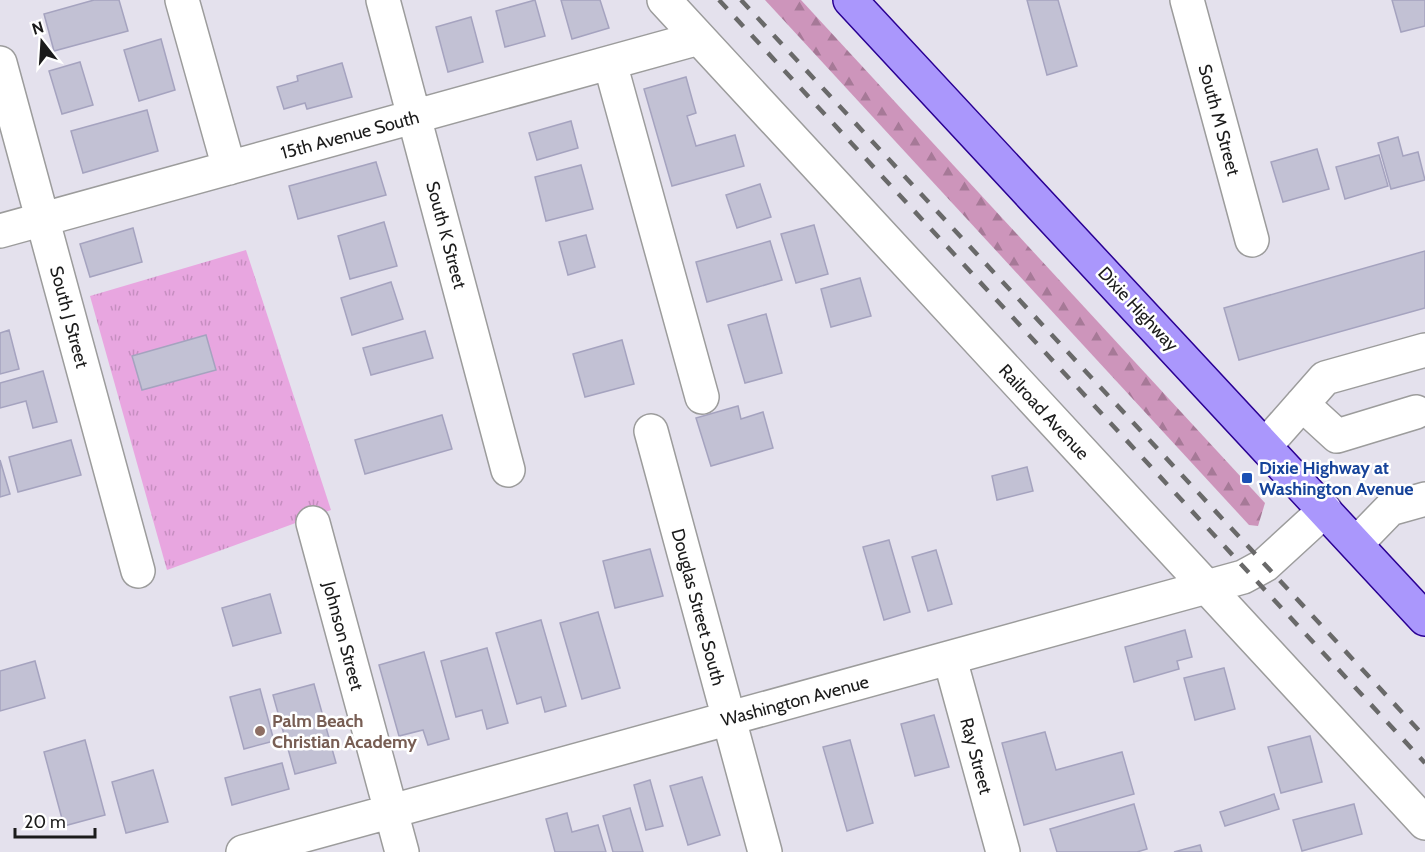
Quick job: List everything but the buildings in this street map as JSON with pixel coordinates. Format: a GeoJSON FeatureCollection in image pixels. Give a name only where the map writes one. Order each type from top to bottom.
{"type":"FeatureCollection","features":[{"type":"Feature","properties":{"kind":"main road","name":"Dixie Highway"},"geometry":{"type":"LineString","coordinates":[[859,2],[1425,619]]}},
{"type":"Feature","properties":{"kind":"street"},"geometry":{"type":"LineString","coordinates":[[182,0],[229,168]]}},
{"type":"Feature","properties":{"kind":"street","name":"South K Street"},"geometry":{"type":"LineString","coordinates":[[383,0],[508,470]]}},
{"type":"Feature","properties":{"kind":"street","name":"Railroad Avenue"},"geometry":{"type":"LineString","coordinates":[[664,0],[1425,823]]}},
{"type":"Feature","properties":{"kind":"street","name":"South M Street"},"geometry":{"type":"LineString","coordinates":[[1186,0],[1252,240]]}},
{"type":"Feature","properties":{"kind":"street","name":"15th Avenue South"},"geometry":{"type":"LineString","coordinates":[[0,231],[699,38]]}},
{"type":"Feature","properties":{"kind":"street","name":"South J Street"},"geometry":{"type":"LineString","coordinates":[[0,63],[138,571]]}},
{"type":"Feature","properties":{"kind":"street"},"geometry":{"type":"LineString","coordinates":[[610,63],[702,398]]}},
{"type":"Feature","properties":{"kind":"street"},"geometry":{"type":"LineString","coordinates":[[1265,446],[1325,378],[1425,350]]}},
{"type":"Feature","properties":{"kind":"street"},"geometry":{"type":"LineString","coordinates":[[1302,404],[1337,436],[1416,412]]}},
{"type":"Feature","properties":{"kind":"street","name":"Douglas Street South"},"geometry":{"type":"LineString","coordinates":[[651,431],[765,852]]}},
{"type":"Feature","properties":{"kind":"street"},"geometry":{"type":"LineString","coordinates":[[1356,544],[1390,508],[1425,499]]}},
{"type":"Feature","properties":{"kind":"street","name":"Washington Avenue"},"geometry":{"type":"LineString","coordinates":[[243,852],[1243,577],[1265,565],[1325,510]]}},
{"type":"Feature","properties":{"kind":"street","name":"Johnson Street"},"geometry":{"type":"LineString","coordinates":[[313,523],[402,852]]}},
{"type":"Feature","properties":{"kind":"street","name":"Ray Street"},"geometry":{"type":"LineString","coordinates":[[950,659],[1003,852]]}},
{"type":"Feature","properties":{"kind":"green space"},"geometry":{"type":"Polygon","coordinates":[[[765,0],[801,0],[1265,503],[1258,526],[1249,525],[765,0]]]}},
{"type":"Feature","properties":{"kind":"green space"},"geometry":{"type":"Polygon","coordinates":[[[246,250],[331,510],[167,570],[90,296],[246,250]]]}},
{"type":"Feature","properties":{"kind":"railway"},"geometry":{"type":"LineString","coordinates":[[719,0],[1425,763]]}},
{"type":"Feature","properties":{"kind":"railway"},"geometry":{"type":"LineString","coordinates":[[741,0],[1425,737]]}},
{"type":"Feature","properties":{"kind":"place","name":"Dixie Highway at Washington Avenue"},"geometry":{"type":"Point","coordinates":[1247,478]}},
{"type":"Feature","properties":{"kind":"place","name":"Palm Beach Christian Academy"},"geometry":{"type":"Point","coordinates":[260,731]}}]}
